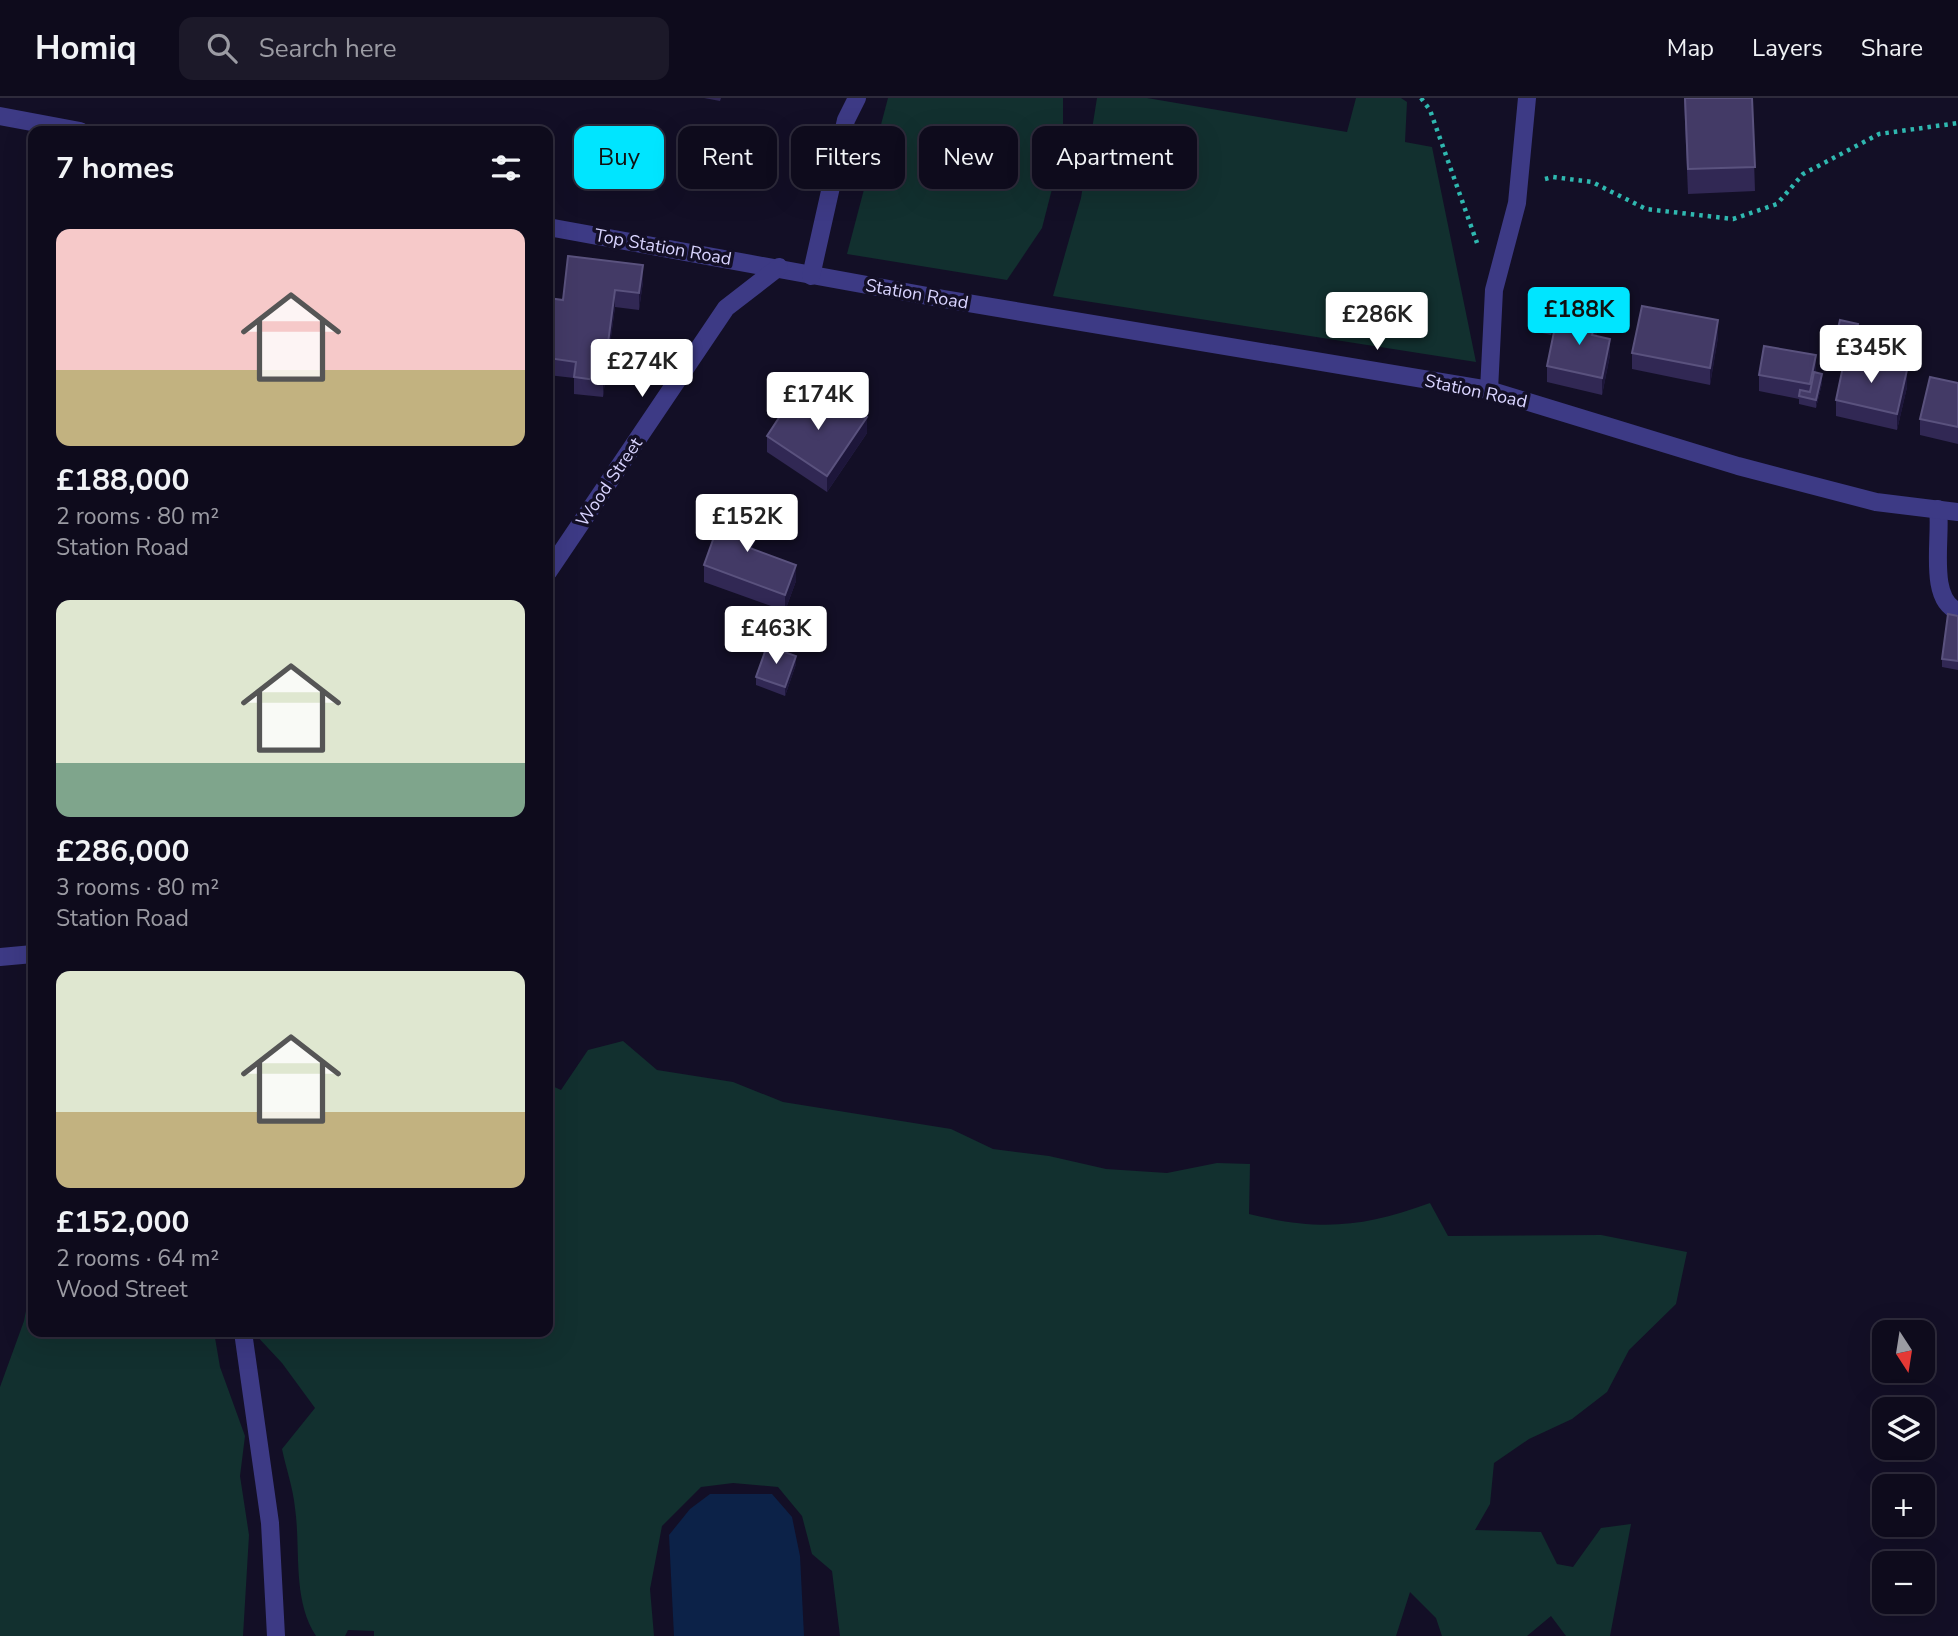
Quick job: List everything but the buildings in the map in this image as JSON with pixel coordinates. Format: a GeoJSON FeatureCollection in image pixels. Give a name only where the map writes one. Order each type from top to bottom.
{"type":"FeatureCollection","features":[{"type":"Feature","properties":{"kind":"street"},"geometry":{"type":"LineString","coordinates":[[811,276],[846,120],[856,98]]}},
{"type":"Feature","properties":{"kind":"street"},"geometry":{"type":"LineString","coordinates":[[1489,390],[1493,290],[1517,204],[1527,98]]}},
{"type":"Feature","properties":{"kind":"street"},"geometry":{"type":"LineString","coordinates":[[0,116],[53,126]]}},
{"type":"Feature","properties":{"kind":"street","name":"Top Station Road"},"geometry":{"type":"LineString","coordinates":[[553,228],[779,267]]}},
{"type":"Feature","properties":{"kind":"street","name":"Station Road"},"geometry":{"type":"LineString","coordinates":[[779,267],[811,276],[1489,390],[1751,469],[1876,502],[1958,512]]}},
{"type":"Feature","properties":{"kind":"street","name":"Wood Street"},"geometry":{"type":"LineString","coordinates":[[553,565],[726,309],[779,267]]}},
{"type":"Feature","properties":{"kind":"street"},"geometry":{"type":"LineString","coordinates":[[1938,509],[1941,528],[1938,582],[1946,604],[1958,611]]}},
{"type":"Feature","properties":{"kind":"street"},"geometry":{"type":"LineString","coordinates":[[0,957],[28,954]]}},
{"type":"Feature","properties":{"kind":"street"},"geometry":{"type":"LineString","coordinates":[[244,1337],[270,1523],[276,1636]]}},
{"type":"Feature","properties":{"kind":"path"},"geometry":{"type":"LineString","coordinates":[[1421,98],[1430,110],[1493,290]]}},
{"type":"Feature","properties":{"kind":"path"},"geometry":{"type":"LineString","coordinates":[[1553,177],[1592,182],[1646,209],[1734,219],[1777,204],[1802,174],[1879,134],[1958,123]]}},
{"type":"Feature","properties":{"kind":"green space"},"geometry":{"type":"Polygon","coordinates":[[[888,98],[1063,98],[1063,126],[1032,126],[1032,189],[1052,189],[1042,228],[1007,280],[847,254],[864,189],[905,189],[905,126],[881,126],[888,98]]]}},
{"type":"Feature","properties":{"kind":"green space"},"geometry":{"type":"Polygon","coordinates":[[[1097,98],[1147,98],[1347,132],[1356,98],[1401,98],[1407,102],[1405,142],[1432,147],[1476,362],[1053,296],[1082,189],[1197,189],[1197,126],[1093,126],[1097,98]]]}},
{"type":"Feature","properties":{"kind":"green space"},"geometry":{"type":"Polygon","coordinates":[[[623,1041],[657,1070],[733,1082],[783,1102],[951,1129],[993,1149],[1049,1156],[1106,1169],[1167,1173],[1217,1163],[1250,1164],[1249,1214],[1274,1219],[1319,1225],[1361,1222],[1430,1203],[1448,1236],[1601,1235],[1687,1252],[1676,1304],[1629,1350],[1607,1392],[1572,1419],[1529,1439],[1494,1463],[1490,1504],[1475,1530],[1541,1532],[1557,1564],[1573,1567],[1601,1528],[1631,1524],[1610,1636],[1566,1636],[1551,1616],[1527,1636],[1442,1636],[1436,1618],[1410,1592],[1396,1636],[840,1636],[832,1571],[812,1554],[802,1516],[778,1487],[733,1483],[701,1487],[662,1526],[650,1589],[654,1636],[374,1636],[374,1631],[348,1630],[345,1636],[316,1636],[308,1622],[300,1590],[297,1524],[282,1449],[315,1408],[282,1363],[258,1337],[553,1337],[553,1086],[561,1090],[588,1050],[623,1041]]]}},
{"type":"Feature","properties":{"kind":"green space"},"geometry":{"type":"Polygon","coordinates":[[[28,1301],[28,1337],[215,1337],[220,1367],[245,1436],[240,1476],[249,1535],[243,1636],[0,1636],[0,1387],[24,1321],[28,1301]]]}},
{"type":"Feature","properties":{"kind":"water"},"geometry":{"type":"Polygon","coordinates":[[[710,1494],[772,1494],[792,1517],[800,1556],[804,1636],[674,1636],[669,1535],[690,1509],[710,1494]]]}}]}
